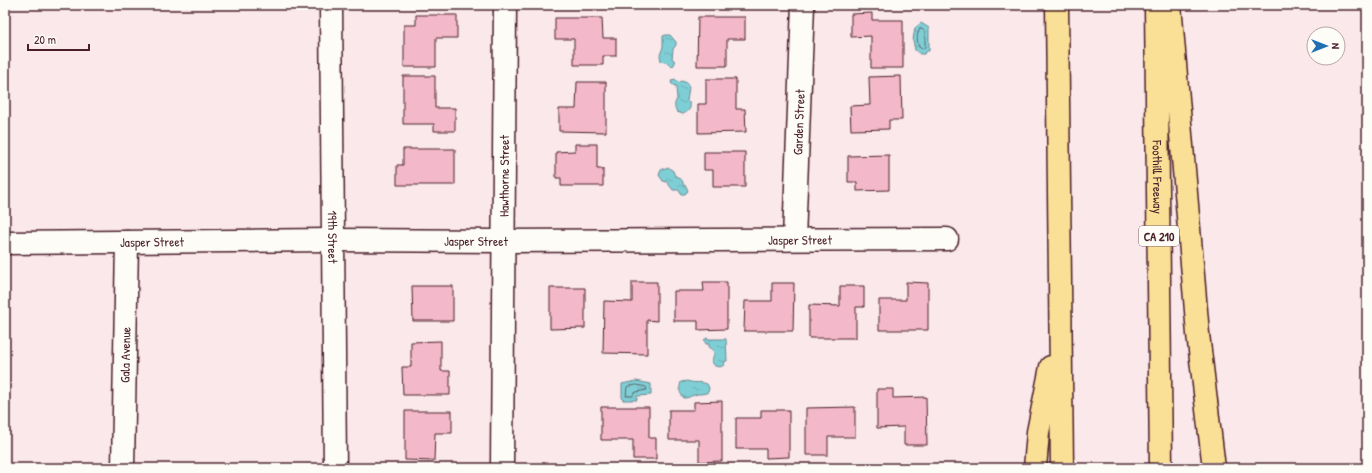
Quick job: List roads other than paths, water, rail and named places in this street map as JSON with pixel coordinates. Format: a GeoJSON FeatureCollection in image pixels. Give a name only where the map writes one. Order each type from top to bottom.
{"type":"FeatureCollection","features":[{"type":"Feature","properties":{"kind":"highway"},"geometry":{"type":"LineString","coordinates":[[1057,5],[1062,468]]}},
{"type":"Feature","properties":{"kind":"highway","name":"Foothill Freeway"},"geometry":{"type":"LineString","coordinates":[[1156,5],[1162,468]]}},
{"type":"Feature","properties":{"kind":"highway"},"geometry":{"type":"LineString","coordinates":[[1170,5],[1198,334],[1214,468]]}},
{"type":"Feature","properties":{"kind":"highway"},"geometry":{"type":"LineString","coordinates":[[1035,468],[1038,432],[1060,325]]}},
{"type":"Feature","properties":{"kind":"street","name":"19th Street"},"geometry":{"type":"LineString","coordinates":[[331,5],[335,468]]}},
{"type":"Feature","properties":{"kind":"street","name":"Hawthorne Street"},"geometry":{"type":"LineString","coordinates":[[502,468],[505,5]]}},
{"type":"Feature","properties":{"kind":"street","name":"Garden Street"},"geometry":{"type":"LineString","coordinates":[[794,239],[803,5]]}},
{"type":"Feature","properties":{"kind":"street","name":"Jasper Street"},"geometry":{"type":"LineString","coordinates":[[5,243],[332,240],[503,241],[947,239]]}},
{"type":"Feature","properties":{"kind":"street","name":"Gala Avenue"},"geometry":{"type":"LineString","coordinates":[[123,468],[128,242]]}},
{"type":"Feature","properties":{"kind":"water"},"geometry":{"type":"Polygon","coordinates":[[[921,23],[929,28],[929,51],[924,54],[920,54],[915,50],[913,40],[915,28],[921,23]]]}},
{"type":"Feature","properties":{"kind":"water"},"geometry":{"type":"Polygon","coordinates":[[[670,35],[676,42],[673,49],[672,59],[675,63],[673,66],[661,61],[660,55],[663,47],[663,36],[670,35]]]}},
{"type":"Feature","properties":{"kind":"water"},"geometry":{"type":"Polygon","coordinates":[[[675,79],[678,83],[682,81],[687,83],[689,87],[687,100],[690,102],[690,108],[683,114],[677,112],[675,107],[677,99],[676,86],[671,83],[672,80],[675,79]]]}},
{"type":"Feature","properties":{"kind":"water"},"geometry":{"type":"Polygon","coordinates":[[[668,167],[673,171],[675,176],[679,177],[683,182],[683,185],[686,186],[688,191],[685,194],[681,194],[679,190],[673,190],[659,175],[661,170],[668,167]]]}},
{"type":"Feature","properties":{"kind":"water"},"geometry":{"type":"Polygon","coordinates":[[[707,338],[726,339],[727,361],[725,361],[724,365],[720,367],[715,366],[712,362],[714,352],[711,348],[709,348],[709,344],[706,344],[704,340],[707,338]]]}},
{"type":"Feature","properties":{"kind":"water"},"geometry":{"type":"Polygon","coordinates":[[[636,381],[651,384],[651,395],[637,396],[637,400],[623,400],[622,384],[636,381]]]}},
{"type":"Feature","properties":{"kind":"water"},"geometry":{"type":"Polygon","coordinates":[[[687,381],[707,384],[709,388],[708,392],[684,398],[680,392],[680,386],[681,382],[687,381]]]}}]}
